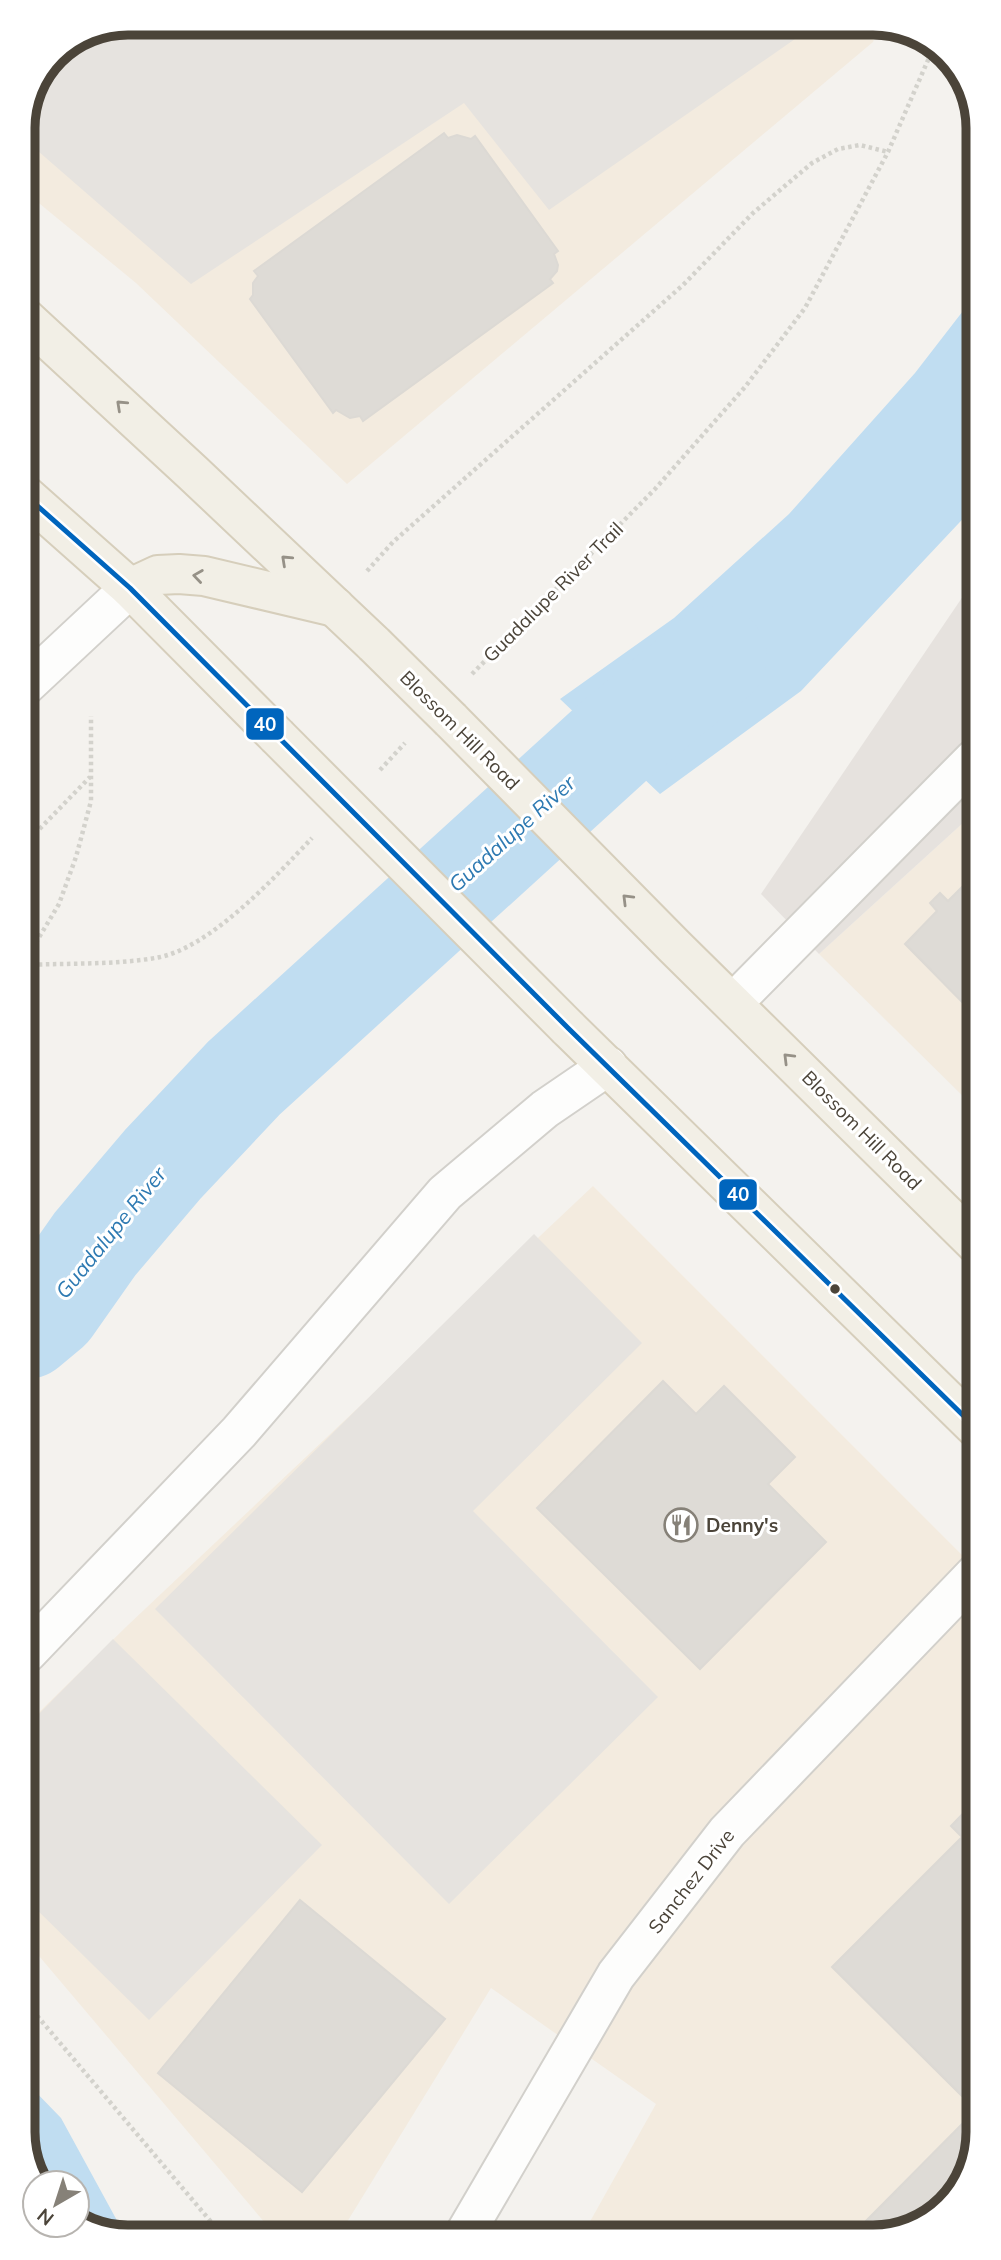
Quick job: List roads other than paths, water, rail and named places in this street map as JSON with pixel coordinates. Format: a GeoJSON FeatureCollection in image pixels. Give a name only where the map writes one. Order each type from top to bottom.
{"type":"FeatureCollection","features":[{"type":"Feature","properties":{"kind":"main road","name":"Blossom Hill Road"},"geometry":{"type":"LineString","coordinates":[[35,327],[374,644],[675,947],[966,1234]]}},
{"type":"Feature","properties":{"kind":"main road"},"geometry":{"type":"LineString","coordinates":[[35,504],[130,588],[568,1028],[966,1418]]}},
{"type":"Feature","properties":{"kind":"main road"},"geometry":{"type":"LineString","coordinates":[[130,588],[158,575],[204,576],[336,607]]}},
{"type":"Feature","properties":{"kind":"street"},"geometry":{"type":"LineString","coordinates":[[35,677],[130,588]]}},
{"type":"Feature","properties":{"kind":"street"},"geometry":{"type":"LineString","coordinates":[[733,1003],[966,767]]}},
{"type":"Feature","properties":{"kind":"street"},"geometry":{"type":"LineString","coordinates":[[35,1645],[239,1432],[445,1194],[545,1109],[608,1066]]}},
{"type":"Feature","properties":{"kind":"street","name":"Sanchez Drive"},"geometry":{"type":"LineString","coordinates":[[470,2225],[616,1975],[727,1832],[966,1583]]}},
{"type":"Feature","properties":{"kind":"water"},"geometry":{"type":"Polygon","coordinates":[[[966,307],[966,516],[801,691],[660,794],[560,699],[674,618],[789,514],[915,373],[966,307]]]}},
{"type":"Feature","properties":{"kind":"water"},"geometry":{"type":"Polygon","coordinates":[[[35,2091],[61,2118],[89,2169],[43,2169],[35,2132],[35,2091]]]}},
{"type":"Feature","properties":{"kind":"water"},"geometry":{"type":"Polygon","coordinates":[[[91,2173],[119,2225],[91,2217],[91,2173]]]}},
{"type":"Feature","properties":{"kind":"waterway","name":"Guadalupe River"},"geometry":{"type":"LineString","coordinates":[[35,1320],[50,1308],[95,1244],[163,1164],[244,1078],[612,743],[716,657]]}},
{"type":"Feature","properties":{"kind":"place","name":"Denny's"},"geometry":{"type":"Point","coordinates":[681,1525]}}]}
